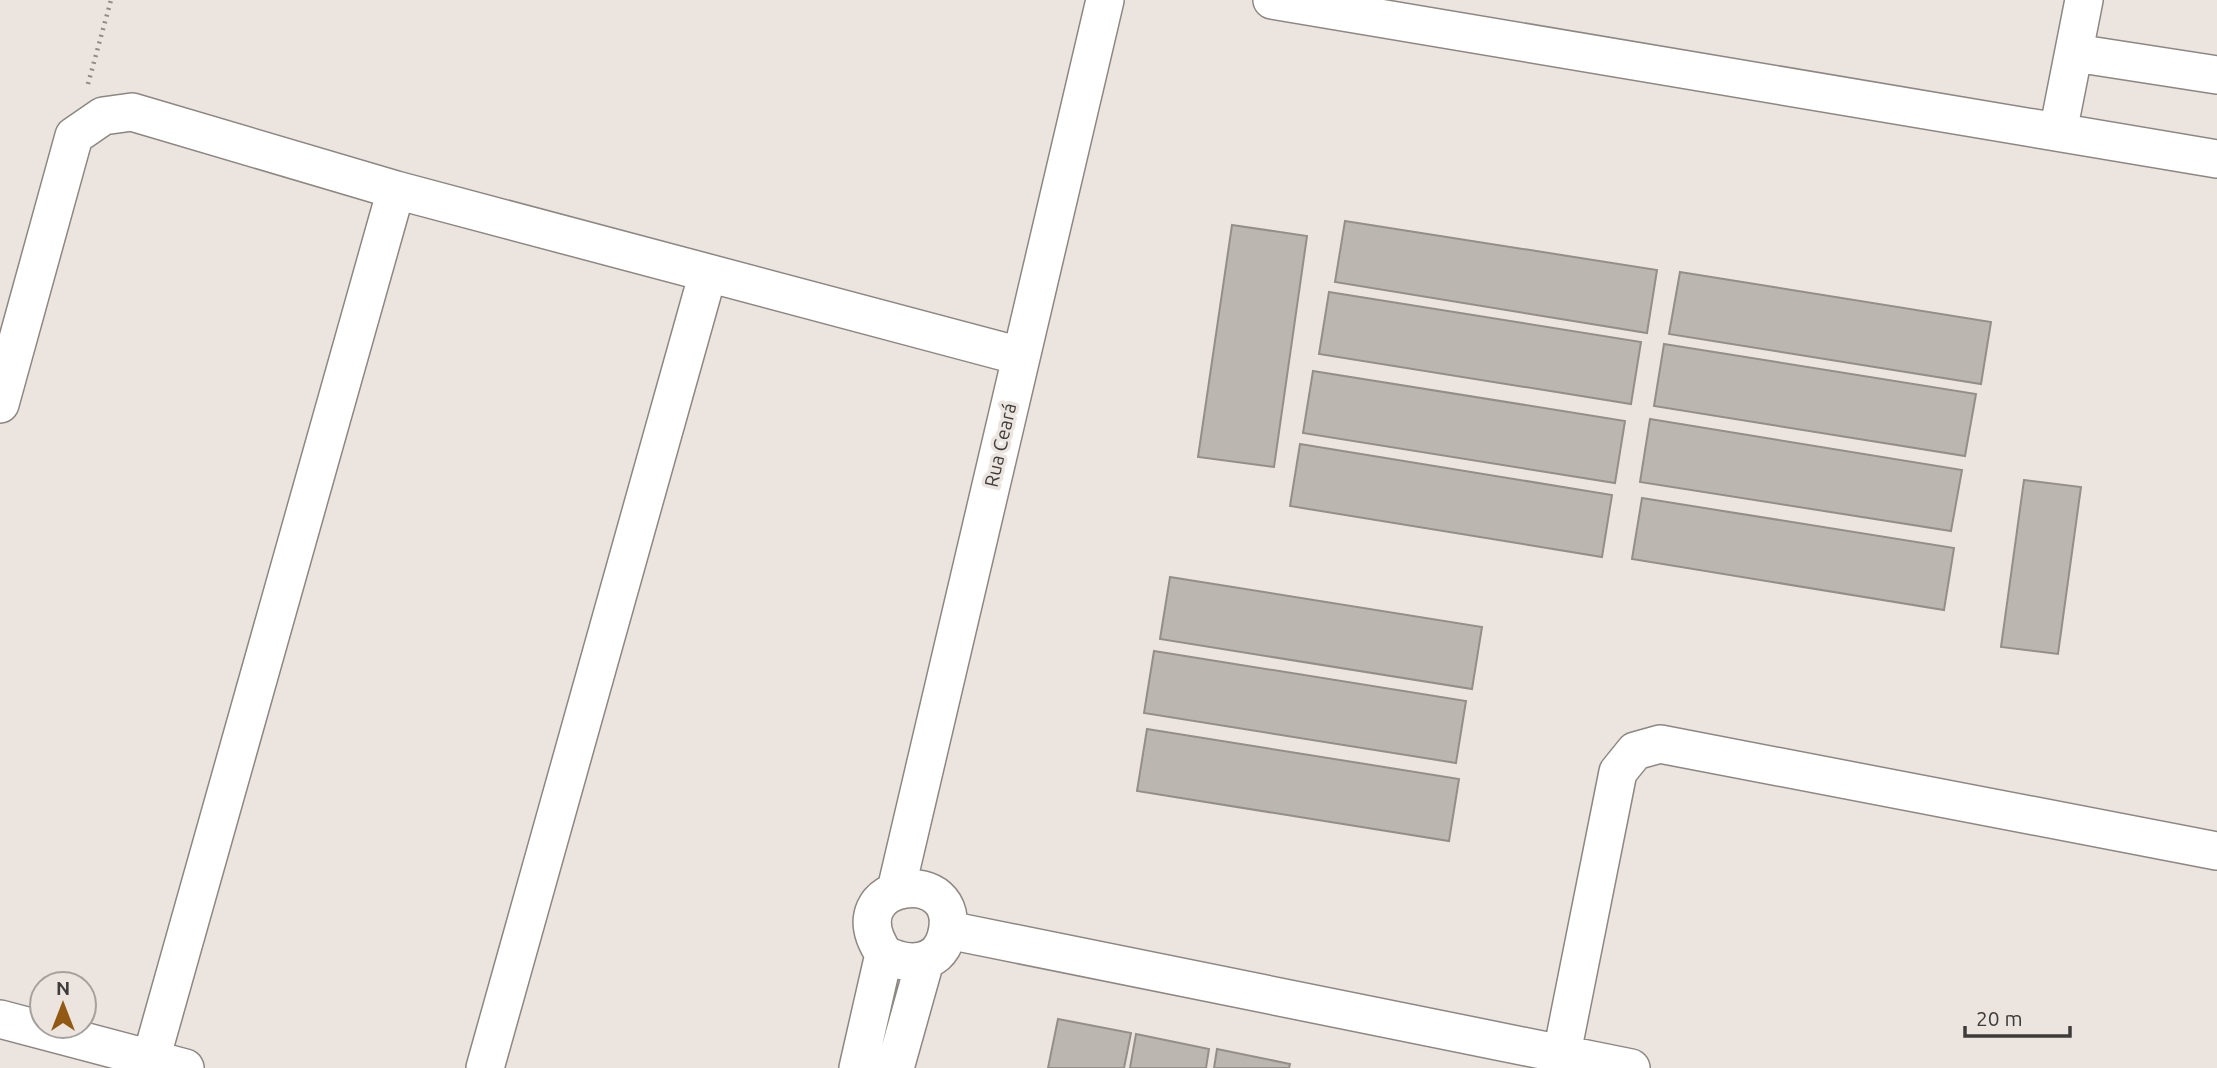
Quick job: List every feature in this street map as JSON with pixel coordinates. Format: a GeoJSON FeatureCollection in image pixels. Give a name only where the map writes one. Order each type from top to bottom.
{"type":"FeatureCollection","features":[{"type":"Feature","properties":{"kind":"street","name":"Rua Ceará"},"geometry":{"type":"LineString","coordinates":[[896,890],[1105,0]]}},
{"type":"Feature","properties":{"kind":"street"},"geometry":{"type":"LineString","coordinates":[[1272,0],[2217,159]]}},
{"type":"Feature","properties":{"kind":"street"},"geometry":{"type":"LineString","coordinates":[[2058,132],[2084,0]]}},
{"type":"Feature","properties":{"kind":"street"},"geometry":{"type":"LineString","coordinates":[[2075,53],[2217,75]]}},
{"type":"Feature","properties":{"kind":"street"},"geometry":{"type":"LineString","coordinates":[[0,404],[74,136],[103,116],[132,112],[396,190],[1020,356]]}},
{"type":"Feature","properties":{"kind":"street"},"geometry":{"type":"LineString","coordinates":[[0,1019],[168,1063],[396,190]]}},
{"type":"Feature","properties":{"kind":"street"},"geometry":{"type":"LineString","coordinates":[[485,1068],[708,273]]}},
{"type":"Feature","properties":{"kind":"street"},"geometry":{"type":"LineString","coordinates":[[1560,1061],[1618,772],[1635,751],[1660,744],[2217,851]]}},
{"type":"Feature","properties":{"kind":"street"},"geometry":{"type":"LineString","coordinates":[[911,887],[926,890],[939,899],[947,912],[948,930],[946,941],[937,953],[925,961],[911,964],[884,954],[875,941],[872,926],[875,911],[884,898],[896,890],[911,887]]}},
{"type":"Feature","properties":{"kind":"street"},"geometry":{"type":"LineString","coordinates":[[948,930],[1560,1061],[1631,1068]]}},
{"type":"Feature","properties":{"kind":"street"},"geometry":{"type":"LineString","coordinates":[[858,1068],[884,954]]}},
{"type":"Feature","properties":{"kind":"street"},"geometry":{"type":"LineString","coordinates":[[895,1068],[925,961]]}},
{"type":"Feature","properties":{"kind":"path"},"geometry":{"type":"LineString","coordinates":[[74,136],[111,0]]}},
{"type":"Feature","properties":{"kind":"building"},"geometry":{"type":"Polygon","coordinates":[[[1345,221],[1657,270],[1647,333],[1335,282],[1345,221]]]}},
{"type":"Feature","properties":{"kind":"building"},"geometry":{"type":"Polygon","coordinates":[[[1232,225],[1307,236],[1274,467],[1198,457],[1232,225]]]}},
{"type":"Feature","properties":{"kind":"building"},"geometry":{"type":"Polygon","coordinates":[[[1680,272],[1991,322],[1981,384],[1669,334],[1680,272]]]}},
{"type":"Feature","properties":{"kind":"building"},"geometry":{"type":"Polygon","coordinates":[[[1329,292],[1641,342],[1631,404],[1319,354],[1329,292]]]}},
{"type":"Feature","properties":{"kind":"building"},"geometry":{"type":"Polygon","coordinates":[[[1664,344],[1976,394],[1965,456],[1654,406],[1664,344]]]}},
{"type":"Feature","properties":{"kind":"building"},"geometry":{"type":"Polygon","coordinates":[[[1313,371],[1625,421],[1615,483],[1303,433],[1313,371]]]}},
{"type":"Feature","properties":{"kind":"building"},"geometry":{"type":"Polygon","coordinates":[[[1650,419],[1962,470],[1951,531],[1640,482],[1650,419]]]}},
{"type":"Feature","properties":{"kind":"building"},"geometry":{"type":"Polygon","coordinates":[[[1300,444],[1612,495],[1602,557],[1290,506],[1300,444]]]}},
{"type":"Feature","properties":{"kind":"building"},"geometry":{"type":"Polygon","coordinates":[[[2024,480],[2081,487],[2058,654],[2001,647],[2024,480]]]}},
{"type":"Feature","properties":{"kind":"building"},"geometry":{"type":"Polygon","coordinates":[[[1642,498],[1954,548],[1944,610],[1632,559],[1642,498]]]}},
{"type":"Feature","properties":{"kind":"building"},"geometry":{"type":"Polygon","coordinates":[[[1170,577],[1482,627],[1472,689],[1160,639],[1170,577]]]}},
{"type":"Feature","properties":{"kind":"building"},"geometry":{"type":"Polygon","coordinates":[[[1154,651],[1466,701],[1456,763],[1144,713],[1154,651]]]}},
{"type":"Feature","properties":{"kind":"building"},"geometry":{"type":"Polygon","coordinates":[[[1147,729],[1459,779],[1449,841],[1137,791],[1147,729]]]}},
{"type":"Feature","properties":{"kind":"building"},"geometry":{"type":"Polygon","coordinates":[[[1058,1019],[1131,1033],[1124,1068],[1048,1068],[1058,1019]]]}},
{"type":"Feature","properties":{"kind":"building"},"geometry":{"type":"Polygon","coordinates":[[[1136,1034],[1209,1049],[1206,1068],[1130,1068],[1136,1034]]]}},
{"type":"Feature","properties":{"kind":"building"},"geometry":{"type":"Polygon","coordinates":[[[1217,1049],[1290,1064],[1289,1068],[1214,1068],[1217,1049]]]}}]}
